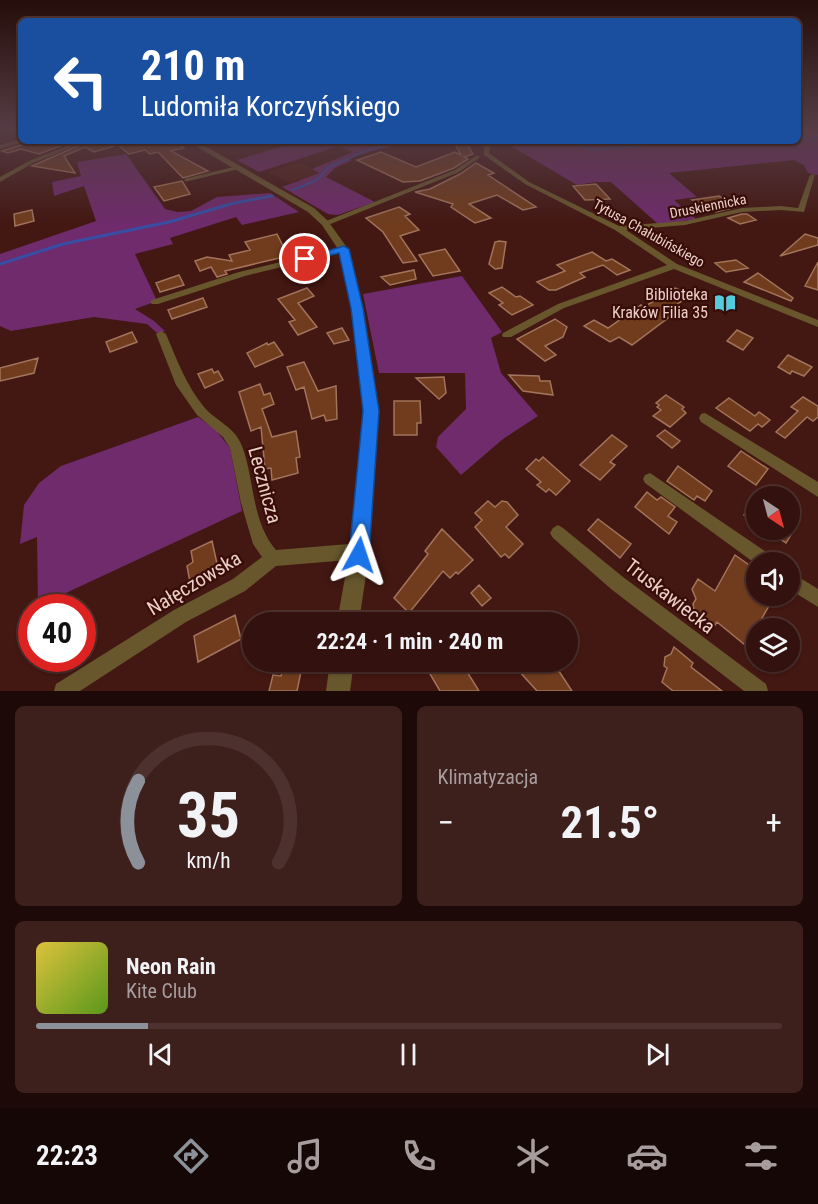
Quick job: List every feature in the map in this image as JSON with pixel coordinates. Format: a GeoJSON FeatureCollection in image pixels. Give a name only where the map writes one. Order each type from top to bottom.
{"type":"FeatureCollection","features":[{"type":"Feature","properties":{"kind":"street"},"geometry":{"type":"LineString","coordinates":[[0,180],[35,160]]}},
{"type":"Feature","properties":{"kind":"street"},"geometry":{"type":"LineString","coordinates":[[223,160],[298,201],[325,223],[344,249],[357,308],[371,411],[359,555],[350,612]]}},
{"type":"Feature","properties":{"kind":"street"},"geometry":{"type":"LineString","coordinates":[[325,223],[457,171],[472,160]]}},
{"type":"Feature","properties":{"kind":"street","name":"Tytusa Chałubińskiego"},"geometry":{"type":"LineString","coordinates":[[496,160],[527,183],[618,228],[674,266],[818,324]]}},
{"type":"Feature","properties":{"kind":"street","name":"Druskiennicka"},"geometry":{"type":"LineString","coordinates":[[618,228],[674,225],[742,210],[781,208],[801,210],[813,176]]}},
{"type":"Feature","properties":{"kind":"street"},"geometry":{"type":"LineString","coordinates":[[155,302],[242,274],[344,249]]}},
{"type":"Feature","properties":{"kind":"street"},"geometry":{"type":"LineString","coordinates":[[507,335],[561,306],[674,266]]}},
{"type":"Feature","properties":{"kind":"street","name":"Lecznicza"},"geometry":{"type":"LineString","coordinates":[[161,334],[180,382],[201,412],[227,433],[236,447],[248,503],[261,544],[273,558]]}},
{"type":"Feature","properties":{"kind":"street"},"geometry":{"type":"LineString","coordinates":[[705,418],[818,490]]}},
{"type":"Feature","properties":{"kind":"street"},"geometry":{"type":"LineString","coordinates":[[650,479],[752,552]]}},
{"type":"Feature","properties":{"kind":"street","name":"Truskawiecka"},"geometry":{"type":"LineString","coordinates":[[558,533],[617,583],[759,691]]}},
{"type":"Feature","properties":{"kind":"street"},"geometry":{"type":"LineString","coordinates":[[273,558],[349,552],[359,555]]}},
{"type":"Feature","properties":{"kind":"street","name":"Nałęczowska"},"geometry":{"type":"LineString","coordinates":[[63,691],[180,616],[238,585],[273,558]]}},
{"type":"Feature","properties":{"kind":"street"},"geometry":{"type":"LineString","coordinates":[[800,587],[818,599]]}},
{"type":"Feature","properties":{"kind":"street"},"geometry":{"type":"LineString","coordinates":[[338,691],[341,672]]}},
{"type":"Feature","properties":{"kind":"lane"},"geometry":{"type":"LineString","coordinates":[[186,180],[236,168]]}},
{"type":"Feature","properties":{"kind":"shaded area"},"geometry":{"type":"Polygon","coordinates":[[[130,160],[165,209],[177,212],[191,211],[217,197],[270,193],[299,212],[242,225],[236,217],[170,238],[173,244],[135,254],[157,301],[135,309],[165,331],[158,334],[147,324],[94,317],[11,331],[0,326],[0,254],[96,221],[84,186],[54,196],[52,182],[81,176],[77,162],[130,160]]]}},
{"type":"Feature","properties":{"kind":"shaded area"},"geometry":{"type":"Polygon","coordinates":[[[237,160],[295,160],[259,172],[237,160]]]}},
{"type":"Feature","properties":{"kind":"shaded area"},"geometry":{"type":"Polygon","coordinates":[[[333,160],[351,160],[335,168],[326,177],[375,202],[338,215],[328,214],[282,187],[319,173],[312,169],[333,160]]]}},
{"type":"Feature","properties":{"kind":"shaded area"},"geometry":{"type":"Polygon","coordinates":[[[535,160],[792,160],[669,173],[697,197],[674,200],[696,219],[659,225],[611,182],[577,185],[535,160]]]}},
{"type":"Feature","properties":{"kind":"shaded area"},"geometry":{"type":"Polygon","coordinates":[[[794,160],[818,160],[818,175],[808,173],[804,165],[794,160]]]}},
{"type":"Feature","properties":{"kind":"shaded area"},"geometry":{"type":"Polygon","coordinates":[[[299,163],[320,172],[290,183],[268,172],[299,163]]]}},
{"type":"Feature","properties":{"kind":"shaded area"},"geometry":{"type":"Polygon","coordinates":[[[462,276],[502,332],[491,338],[501,373],[538,416],[503,439],[461,475],[436,447],[438,437],[466,409],[465,373],[379,373],[363,294],[462,276]]]}},
{"type":"Feature","properties":{"kind":"shaded area"},"geometry":{"type":"Polygon","coordinates":[[[198,417],[216,430],[230,448],[242,511],[64,594],[38,594],[37,537],[20,544],[24,505],[39,483],[61,466],[198,417]]]}},
{"type":"Feature","properties":{"kind":"building"},"geometry":{"type":"Polygon","coordinates":[[[45,160],[67,160],[75,173],[32,166],[45,160]]]}},
{"type":"Feature","properties":{"kind":"building"},"geometry":{"type":"Polygon","coordinates":[[[166,160],[188,160],[208,171],[183,178],[166,160]]]}},
{"type":"Feature","properties":{"kind":"building"},"geometry":{"type":"Polygon","coordinates":[[[358,160],[400,160],[416,167],[434,160],[466,160],[454,168],[420,181],[403,182],[358,160]]]}},
{"type":"Feature","properties":{"kind":"building"},"geometry":{"type":"Polygon","coordinates":[[[476,163],[494,173],[488,175],[536,207],[523,210],[497,195],[469,204],[491,218],[475,223],[451,207],[453,204],[415,192],[430,189],[476,163]]]}},
{"type":"Feature","properties":{"kind":"building"},"geometry":{"type":"Polygon","coordinates":[[[182,181],[190,194],[164,201],[154,187],[182,181]]]}},
{"type":"Feature","properties":{"kind":"building"},"geometry":{"type":"Polygon","coordinates":[[[596,184],[610,199],[585,200],[573,186],[596,184]]]}},
{"type":"Feature","properties":{"kind":"building"},"geometry":{"type":"Polygon","coordinates":[[[719,196],[736,207],[716,212],[692,200],[719,196]]]}},
{"type":"Feature","properties":{"kind":"building"},"geometry":{"type":"Polygon","coordinates":[[[399,207],[410,214],[405,216],[419,230],[400,236],[417,261],[403,263],[383,232],[366,218],[399,207]]]}},
{"type":"Feature","properties":{"kind":"building"},"geometry":{"type":"Polygon","coordinates":[[[32,210],[34,221],[15,226],[14,214],[32,210]]]}},
{"type":"Feature","properties":{"kind":"building"},"geometry":{"type":"Polygon","coordinates":[[[747,214],[756,220],[740,224],[728,218],[747,214]]]}},
{"type":"Feature","properties":{"kind":"building"},"geometry":{"type":"Polygon","coordinates":[[[277,234],[288,256],[225,271],[227,274],[217,277],[211,267],[200,271],[195,261],[207,257],[232,261],[229,255],[250,250],[245,242],[277,234]]]}},
{"type":"Feature","properties":{"kind":"building"},"geometry":{"type":"Polygon","coordinates":[[[805,234],[818,238],[818,245],[780,256],[805,234]]]}},
{"type":"Feature","properties":{"kind":"building"},"geometry":{"type":"Polygon","coordinates":[[[495,242],[506,242],[502,268],[495,269],[489,264],[495,242]]]}},
{"type":"Feature","properties":{"kind":"building"},"geometry":{"type":"Polygon","coordinates":[[[445,249],[460,271],[433,276],[419,255],[445,249]]]}},
{"type":"Feature","properties":{"kind":"building"},"geometry":{"type":"Polygon","coordinates":[[[592,252],[606,261],[612,259],[630,270],[617,275],[603,265],[580,273],[585,277],[556,290],[549,290],[537,282],[565,271],[557,265],[592,252]]]}},
{"type":"Feature","properties":{"kind":"building"},"geometry":{"type":"Polygon","coordinates":[[[736,260],[748,268],[726,272],[715,263],[736,260]]]}},
{"type":"Feature","properties":{"kind":"building"},"geometry":{"type":"Polygon","coordinates":[[[818,262],[818,290],[805,286],[818,262]]]}},
{"type":"Feature","properties":{"kind":"building"},"geometry":{"type":"Polygon","coordinates":[[[414,270],[416,279],[390,285],[381,277],[414,270]]]}},
{"type":"Feature","properties":{"kind":"building"},"geometry":{"type":"Polygon","coordinates":[[[758,273],[793,298],[791,301],[744,282],[758,273]]]}},
{"type":"Feature","properties":{"kind":"building"},"geometry":{"type":"Polygon","coordinates":[[[179,275],[184,285],[160,292],[156,283],[179,275]]]}},
{"type":"Feature","properties":{"kind":"building"},"geometry":{"type":"Polygon","coordinates":[[[502,287],[533,305],[512,315],[499,305],[503,303],[489,293],[502,287]]]}},
{"type":"Feature","properties":{"kind":"building"},"geometry":{"type":"Polygon","coordinates":[[[307,288],[314,296],[298,303],[317,327],[298,335],[289,322],[295,320],[278,299],[307,288]]]}},
{"type":"Feature","properties":{"kind":"building"},"geometry":{"type":"Polygon","coordinates":[[[675,288],[690,295],[671,309],[676,312],[632,345],[619,337],[610,342],[584,326],[594,320],[608,328],[641,305],[644,307],[675,288]]]}},
{"type":"Feature","properties":{"kind":"building"},"geometry":{"type":"Polygon","coordinates":[[[203,298],[207,307],[172,319],[168,310],[203,298]]]}},
{"type":"Feature","properties":{"kind":"building"},"geometry":{"type":"Polygon","coordinates":[[[555,319],[567,327],[563,337],[545,346],[556,355],[545,361],[517,339],[555,319]]]}},
{"type":"Feature","properties":{"kind":"building"},"geometry":{"type":"Polygon","coordinates":[[[342,328],[349,340],[334,344],[327,333],[342,328]]]}},
{"type":"Feature","properties":{"kind":"building"},"geometry":{"type":"Polygon","coordinates":[[[737,330],[753,338],[743,350],[727,341],[737,330]]]}},
{"type":"Feature","properties":{"kind":"building"},"geometry":{"type":"Polygon","coordinates":[[[132,332],[137,342],[110,352],[106,342],[132,332]]]}},
{"type":"Feature","properties":{"kind":"building"},"geometry":{"type":"Polygon","coordinates":[[[274,342],[283,355],[255,367],[247,353],[274,342]]]}},
{"type":"Feature","properties":{"kind":"building"},"geometry":{"type":"Polygon","coordinates":[[[788,355],[812,367],[804,376],[792,371],[790,374],[778,367],[788,355]]]}},
{"type":"Feature","properties":{"kind":"building"},"geometry":{"type":"Polygon","coordinates":[[[38,358],[34,373],[0,381],[0,368],[38,358]]]}},
{"type":"Feature","properties":{"kind":"building"},"geometry":{"type":"Polygon","coordinates":[[[304,362],[318,391],[336,386],[337,419],[326,421],[324,415],[312,419],[304,387],[296,390],[287,367],[304,362]]]}},
{"type":"Feature","properties":{"kind":"building"},"geometry":{"type":"Polygon","coordinates":[[[212,369],[214,373],[218,371],[223,380],[205,388],[198,374],[212,369]]]}},
{"type":"Feature","properties":{"kind":"building"},"geometry":{"type":"Polygon","coordinates":[[[509,375],[539,376],[540,381],[550,381],[553,395],[523,391],[509,375]]]}},
{"type":"Feature","properties":{"kind":"building"},"geometry":{"type":"Polygon","coordinates":[[[444,377],[446,393],[439,399],[416,378],[444,377]]]}},
{"type":"Feature","properties":{"kind":"building"},"geometry":{"type":"Polygon","coordinates":[[[260,384],[264,395],[270,393],[274,404],[262,409],[272,437],[296,431],[300,457],[296,458],[298,473],[272,480],[271,468],[265,469],[261,427],[251,431],[239,392],[260,384]]]}},
{"type":"Feature","properties":{"kind":"building"},"geometry":{"type":"Polygon","coordinates":[[[666,395],[684,407],[682,409],[686,413],[670,427],[653,416],[661,410],[656,403],[666,395]]]}},
{"type":"Feature","properties":{"kind":"building"},"geometry":{"type":"Polygon","coordinates":[[[803,397],[818,406],[818,417],[813,421],[807,417],[785,438],[776,432],[798,411],[791,407],[803,397]]]}},
{"type":"Feature","properties":{"kind":"building"},"geometry":{"type":"Polygon","coordinates":[[[729,398],[755,416],[759,412],[770,420],[762,427],[758,424],[750,431],[716,408],[729,398]]]}},
{"type":"Feature","properties":{"kind":"building"},"geometry":{"type":"Polygon","coordinates":[[[394,401],[420,401],[421,423],[417,423],[417,435],[394,435],[394,401]]]}},
{"type":"Feature","properties":{"kind":"building"},"geometry":{"type":"Polygon","coordinates":[[[665,430],[680,441],[672,448],[657,436],[665,430]]]}},
{"type":"Feature","properties":{"kind":"building"},"geometry":{"type":"Polygon","coordinates":[[[612,435],[627,446],[610,462],[615,465],[600,480],[580,465],[612,435]]]}},
{"type":"Feature","properties":{"kind":"building"},"geometry":{"type":"Polygon","coordinates":[[[741,451],[768,469],[756,485],[728,466],[741,451]]]}},
{"type":"Feature","properties":{"kind":"building"},"geometry":{"type":"Polygon","coordinates":[[[543,457],[570,481],[556,495],[549,489],[546,492],[537,485],[541,482],[526,469],[536,459],[539,461],[543,457]]]}},
{"type":"Feature","properties":{"kind":"building"},"geometry":{"type":"Polygon","coordinates":[[[678,466],[712,491],[705,501],[697,496],[694,500],[667,481],[678,466]]]}},
{"type":"Feature","properties":{"kind":"building"},"geometry":{"type":"Polygon","coordinates":[[[647,492],[657,500],[661,497],[675,507],[668,516],[677,522],[669,534],[635,507],[647,492]]]}},
{"type":"Feature","properties":{"kind":"building"},"geometry":{"type":"Polygon","coordinates":[[[488,501],[495,507],[502,501],[507,502],[518,515],[506,527],[523,544],[509,558],[505,554],[501,557],[475,527],[482,520],[475,513],[488,501]]]}},
{"type":"Feature","properties":{"kind":"building"},"geometry":{"type":"Polygon","coordinates":[[[598,519],[631,544],[620,558],[588,530],[598,519]]]}},
{"type":"Feature","properties":{"kind":"building"},"geometry":{"type":"Polygon","coordinates":[[[442,529],[473,560],[450,578],[443,571],[408,612],[394,598],[428,554],[425,551],[442,529]]]}},
{"type":"Feature","properties":{"kind":"building"},"geometry":{"type":"Polygon","coordinates":[[[212,541],[218,568],[190,582],[187,566],[193,562],[191,551],[212,541]]]}},
{"type":"Feature","properties":{"kind":"building"},"geometry":{"type":"Polygon","coordinates":[[[735,555],[746,563],[746,606],[769,606],[762,618],[746,618],[746,646],[717,622],[715,625],[694,610],[693,604],[696,599],[692,589],[698,579],[715,591],[735,555]]]}},
{"type":"Feature","properties":{"kind":"building"},"geometry":{"type":"Polygon","coordinates":[[[479,585],[491,598],[482,606],[471,593],[479,585]]]}},
{"type":"Feature","properties":{"kind":"building"},"geometry":{"type":"Polygon","coordinates":[[[235,615],[241,639],[198,662],[194,636],[235,615]]]}},
{"type":"Feature","properties":{"kind":"building"},"geometry":{"type":"Polygon","coordinates":[[[674,647],[693,663],[691,667],[722,691],[673,691],[662,682],[667,668],[664,666],[665,657],[671,654],[674,647]]]}},
{"type":"Feature","properties":{"kind":"building"},"geometry":{"type":"Polygon","coordinates":[[[282,672],[301,672],[297,691],[269,691],[273,675],[281,676],[282,672]]]}},
{"type":"Feature","properties":{"kind":"building"},"geometry":{"type":"Polygon","coordinates":[[[432,672],[467,672],[479,691],[440,691],[430,674],[432,672]]]}},
{"type":"Feature","properties":{"kind":"building"},"geometry":{"type":"Polygon","coordinates":[[[520,672],[560,672],[572,691],[537,691],[520,672]]]}},
{"type":"Feature","properties":{"kind":"waterway"},"geometry":{"type":"LineString","coordinates":[[293,190],[317,180],[329,167],[344,160]]}},
{"type":"Feature","properties":{"kind":"waterway"},"geometry":{"type":"LineString","coordinates":[[0,264],[63,244],[169,222],[234,203],[272,196]]}},
{"type":"Feature","properties":{"kind":"place","name":"Biblioteka Kraków Filia 35"},"geometry":{"type":"Point","coordinates":[725,303]}},
{"type":"Feature","properties":{"kind":"route"},"geometry":{"type":"LineString","coordinates":[[305,259],[344,249],[357,308],[371,411],[359,555]]}}]}
